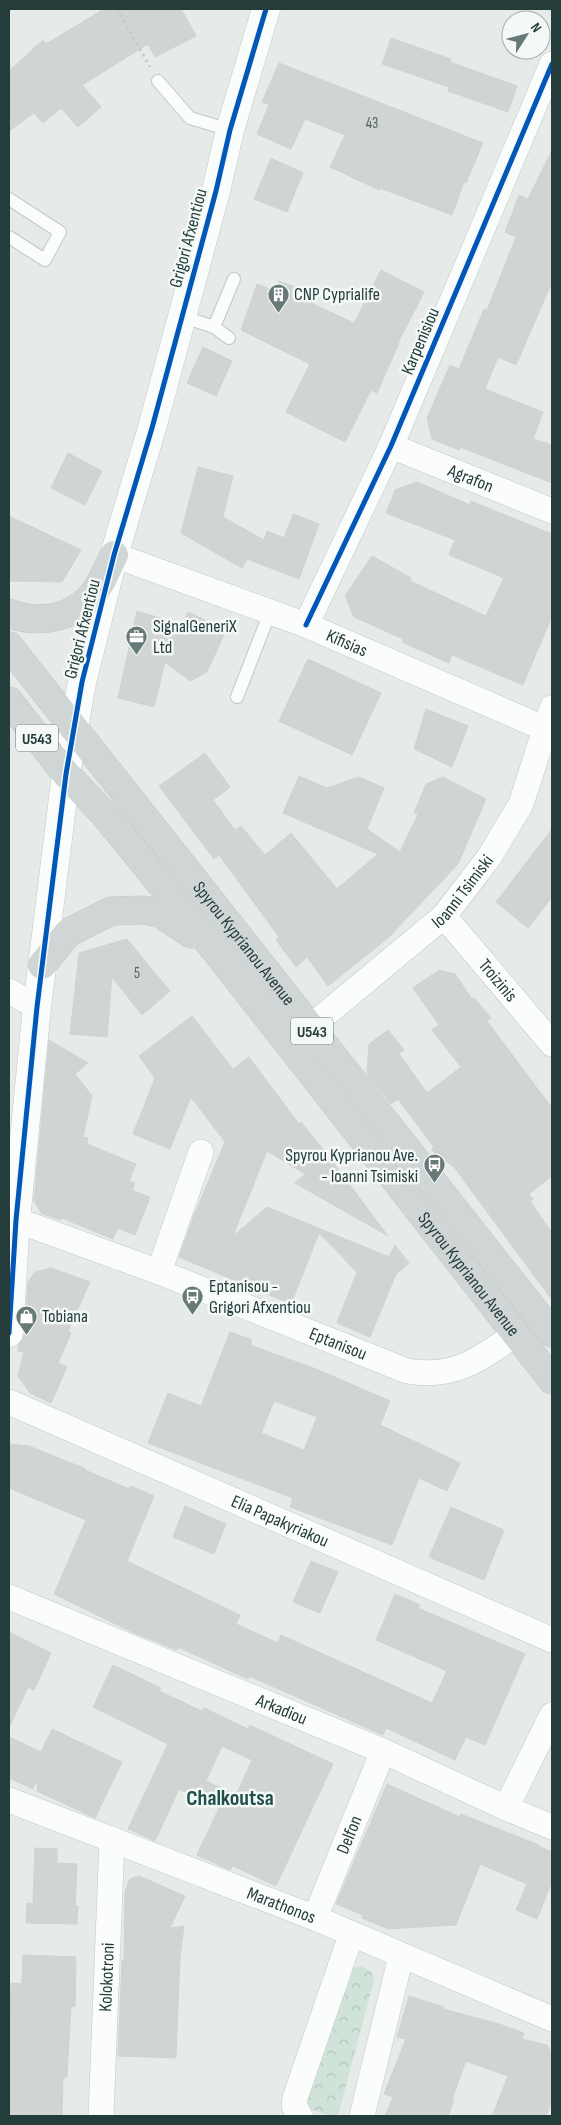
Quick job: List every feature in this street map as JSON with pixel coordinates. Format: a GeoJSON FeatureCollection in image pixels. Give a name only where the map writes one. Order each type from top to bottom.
{"type":"FeatureCollection","features":[{"type":"Feature","properties":{"kind":"main road"},"geometry":{"type":"LineString","coordinates":[[9,613],[38,619],[62,616],[84,604],[96,590],[114,555]]}},
{"type":"Feature","properties":{"kind":"main road","name":"Spyrou Kyprianou Avenue"},"geometry":{"type":"LineString","coordinates":[[9,646],[309,1028],[552,1333]]}},
{"type":"Feature","properties":{"kind":"main road","name":"Spyrou Kyprianou Avenue"},"geometry":{"type":"LineString","coordinates":[[9,701],[66,774],[104,814],[215,950],[552,1380]]}},
{"type":"Feature","properties":{"kind":"main road"},"geometry":{"type":"LineString","coordinates":[[42,965],[68,933],[111,911],[144,910],[159,913],[215,950]]}},
{"type":"Feature","properties":{"kind":"street","name":"Grigori Afxentiou"},"geometry":{"type":"LineString","coordinates":[[9,1334],[16,1220],[37,1007],[66,774],[82,682],[114,555],[152,428],[216,190],[230,130],[266,9]]}},
{"type":"Feature","properties":{"kind":"street","name":"Karpenisiou"},"geometry":{"type":"LineString","coordinates":[[306,625],[391,446],[552,64]]}},
{"type":"Feature","properties":{"kind":"street","name":"Agrafon"},"geometry":{"type":"LineString","coordinates":[[391,446],[552,511]]}},
{"type":"Feature","properties":{"kind":"street","name":"Kifisias"},"geometry":{"type":"LineString","coordinates":[[114,555],[306,625],[549,719]]}},
{"type":"Feature","properties":{"kind":"street","name":"Ioanni Tsimiski"},"geometry":{"type":"LineString","coordinates":[[309,1028],[444,916],[490,856],[521,804],[549,719]]}},
{"type":"Feature","properties":{"kind":"street","name":"Troizinis"},"geometry":{"type":"LineString","coordinates":[[444,916],[552,1044]]}},
{"type":"Feature","properties":{"kind":"street"},"geometry":{"type":"LineString","coordinates":[[9,991],[37,1007]]}},
{"type":"Feature","properties":{"kind":"street"},"geometry":{"type":"LineString","coordinates":[[159,1272],[201,1152]]}},
{"type":"Feature","properties":{"kind":"street","name":"Eptanisou"},"geometry":{"type":"LineString","coordinates":[[16,1220],[159,1272],[407,1370],[426,1374],[464,1367],[489,1354],[516,1334]]}},
{"type":"Feature","properties":{"kind":"street","name":"Elia Papakyriakou"},"geometry":{"type":"LineString","coordinates":[[9,1402],[552,1640]]}},
{"type":"Feature","properties":{"kind":"street","name":"Arkadiou"},"geometry":{"type":"LineString","coordinates":[[9,1597],[383,1751],[506,1808],[552,1827]]}},
{"type":"Feature","properties":{"kind":"street"},"geometry":{"type":"LineString","coordinates":[[506,1808],[552,1715]]}},
{"type":"Feature","properties":{"kind":"street","name":"Delfon"},"geometry":{"type":"LineString","coordinates":[[314,1918],[383,1751]]}},
{"type":"Feature","properties":{"kind":"street","name":"Marathonos"},"geometry":{"type":"LineString","coordinates":[[9,1800],[314,1918],[552,2019]]}},
{"type":"Feature","properties":{"kind":"street","name":"Kolokotroni"},"geometry":{"type":"LineString","coordinates":[[101,2116],[112,1839]]}},
{"type":"Feature","properties":{"kind":"street"},"geometry":{"type":"LineString","coordinates":[[300,2116],[294,2106],[295,2098],[351,1935]]}},
{"type":"Feature","properties":{"kind":"street"},"geometry":{"type":"LineString","coordinates":[[362,2116],[400,1956]]}},
{"type":"Feature","properties":{"kind":"lane"},"geometry":{"type":"LineString","coordinates":[[158,81],[190,118],[230,130]]}},
{"type":"Feature","properties":{"kind":"lane"},"geometry":{"type":"LineString","coordinates":[[9,199],[60,232],[45,260],[9,237]]}},
{"type":"Feature","properties":{"kind":"lane"},"geometry":{"type":"LineString","coordinates":[[214,327],[234,279]]}},
{"type":"Feature","properties":{"kind":"lane"},"geometry":{"type":"LineString","coordinates":[[181,316],[214,327],[229,338]]}},
{"type":"Feature","properties":{"kind":"lane"},"geometry":{"type":"LineString","coordinates":[[237,697],[270,612]]}},
{"type":"Feature","properties":{"kind":"path"},"geometry":{"type":"LineString","coordinates":[[117,9],[158,81]]}},
{"type":"Feature","properties":{"kind":"green space"},"geometry":{"type":"Polygon","coordinates":[[[361,1966],[371,1971],[374,1980],[338,2116],[331,2116],[304,2107],[354,1968],[361,1966]]]}},
{"type":"Feature","properties":{"kind":"building"},"geometry":{"type":"Polygon","coordinates":[[[104,9],[181,9],[196,36],[155,57],[148,44],[82,85],[101,107],[78,127],[61,108],[43,123],[34,113],[9,131],[9,71],[43,40],[46,44],[104,9]]]}},
{"type":"Feature","properties":{"kind":"building"},"geometry":{"type":"Polygon","coordinates":[[[391,38],[451,59],[450,62],[517,86],[508,112],[448,91],[449,87],[382,64],[391,38]]]}},
{"type":"Feature","properties":{"kind":"building"},"geometry":{"type":"Polygon","coordinates":[[[279,63],[483,143],[466,183],[464,182],[452,215],[380,188],[379,190],[330,167],[345,135],[305,119],[291,149],[257,134],[269,105],[262,102],[279,63]]]}},
{"type":"Feature","properties":{"kind":"building"},"geometry":{"type":"Polygon","coordinates":[[[552,150],[552,282],[516,365],[498,357],[485,389],[543,412],[533,439],[552,445],[552,483],[460,447],[459,450],[432,439],[427,418],[450,365],[459,369],[484,309],[487,310],[516,237],[505,232],[519,195],[528,199],[552,150]]]}},
{"type":"Feature","properties":{"kind":"building"},"geometry":{"type":"Polygon","coordinates":[[[271,158],[303,173],[287,212],[254,199],[271,158]]]}},
{"type":"Feature","properties":{"kind":"building"},"geometry":{"type":"Polygon","coordinates":[[[381,270],[424,292],[398,343],[377,393],[371,390],[345,442],[286,412],[310,364],[241,330],[257,284],[275,291],[279,281],[317,295],[313,304],[354,323],[381,270]]]}},
{"type":"Feature","properties":{"kind":"building"},"geometry":{"type":"Polygon","coordinates":[[[203,347],[232,361],[216,396],[187,383],[203,347]]]}},
{"type":"Feature","properties":{"kind":"building"},"geometry":{"type":"Polygon","coordinates":[[[68,453],[102,471],[85,505],[51,488],[68,453]]]}},
{"type":"Feature","properties":{"kind":"building"},"geometry":{"type":"Polygon","coordinates":[[[198,467],[233,476],[223,517],[264,540],[267,531],[284,538],[293,514],[319,524],[299,579],[247,559],[242,568],[181,533],[198,467]]]}},
{"type":"Feature","properties":{"kind":"building"},"geometry":{"type":"Polygon","coordinates":[[[417,482],[470,505],[471,501],[552,534],[552,616],[523,685],[452,655],[449,663],[402,642],[403,639],[354,617],[345,596],[372,556],[411,578],[410,581],[486,616],[504,578],[449,555],[455,540],[386,513],[395,490],[417,482]]]}},
{"type":"Feature","properties":{"kind":"building"},"geometry":{"type":"Polygon","coordinates":[[[9,516],[81,550],[62,582],[9,581],[9,516]]]}},
{"type":"Feature","properties":{"kind":"building"},"geometry":{"type":"Polygon","coordinates":[[[137,611],[183,625],[188,612],[226,630],[207,672],[190,681],[165,662],[154,707],[118,698],[137,611]]]}},
{"type":"Feature","properties":{"kind":"building"},"geometry":{"type":"Polygon","coordinates":[[[308,659],[381,693],[352,755],[279,721],[308,659]]]}},
{"type":"Feature","properties":{"kind":"building"},"geometry":{"type":"Polygon","coordinates":[[[426,709],[468,726],[452,767],[414,749],[426,709]]]}},
{"type":"Feature","properties":{"kind":"building"},"geometry":{"type":"Polygon","coordinates":[[[205,753],[230,787],[213,800],[235,830],[241,826],[265,855],[291,833],[337,889],[378,854],[283,813],[299,776],[327,788],[359,777],[384,788],[367,829],[400,852],[418,814],[414,813],[426,784],[443,777],[486,799],[458,864],[388,938],[328,986],[307,957],[296,967],[276,940],[279,937],[219,855],[214,859],[159,786],[205,753]]]}},
{"type":"Feature","properties":{"kind":"building"},"geometry":{"type":"Polygon","coordinates":[[[552,829],[552,897],[528,928],[496,902],[552,829]]]}},
{"type":"Feature","properties":{"kind":"building"},"geometry":{"type":"Polygon","coordinates":[[[127,939],[170,991],[142,1015],[112,977],[107,1037],[70,1034],[79,953],[127,939]]]}},
{"type":"Feature","properties":{"kind":"building"},"geometry":{"type":"Polygon","coordinates":[[[439,970],[455,974],[472,999],[474,998],[491,1018],[487,1021],[552,1108],[552,1176],[529,1194],[533,1199],[530,1201],[552,1233],[552,1300],[454,1167],[431,1150],[434,1147],[398,1099],[391,1104],[367,1074],[369,1044],[388,1030],[404,1050],[399,1054],[427,1093],[461,1067],[432,1030],[439,1025],[413,988],[439,970]]]}},
{"type":"Feature","properties":{"kind":"building"},"geometry":{"type":"Polygon","coordinates":[[[192,1016],[233,1069],[249,1057],[299,1124],[301,1122],[323,1149],[388,1236],[295,1183],[305,1174],[267,1151],[233,1236],[267,1207],[389,1257],[395,1245],[409,1263],[396,1274],[370,1337],[337,1323],[357,1272],[319,1233],[291,1304],[179,1257],[225,1142],[191,1097],[170,1149],[133,1134],[155,1078],[139,1056],[192,1016]]]}},
{"type":"Feature","properties":{"kind":"building"},"geometry":{"type":"Polygon","coordinates":[[[49,1040],[88,1063],[75,1074],[92,1096],[83,1137],[88,1138],[87,1144],[136,1164],[129,1181],[135,1183],[132,1190],[150,1197],[135,1235],[118,1228],[113,1239],[62,1218],[61,1220],[42,1214],[34,1201],[49,1040]]]}},
{"type":"Feature","properties":{"kind":"building"},"geometry":{"type":"Polygon","coordinates":[[[51,1268],[90,1282],[68,1331],[71,1333],[58,1363],[67,1367],[51,1403],[30,1393],[18,1376],[24,1352],[18,1351],[19,1344],[25,1334],[28,1282],[35,1272],[51,1268]]]}},
{"type":"Feature","properties":{"kind":"building"},"geometry":{"type":"Polygon","coordinates":[[[230,1332],[252,1340],[250,1345],[316,1369],[390,1401],[380,1425],[460,1463],[447,1491],[419,1478],[392,1545],[290,1507],[293,1498],[148,1443],[168,1393],[201,1406],[230,1332]],[[274,1401],[261,1433],[304,1450],[317,1417],[274,1401]]]}},
{"type":"Feature","properties":{"kind":"building"},"geometry":{"type":"Polygon","coordinates":[[[9,1444],[29,1446],[129,1489],[131,1486],[154,1496],[127,1561],[240,1615],[236,1624],[278,1643],[281,1635],[432,1703],[447,1671],[376,1640],[395,1594],[420,1605],[418,1608],[525,1654],[485,1745],[466,1737],[455,1760],[386,1728],[383,1735],[249,1676],[248,1679],[178,1647],[177,1650],[132,1632],[54,1594],[86,1520],[9,1488],[9,1444]]]}},
{"type":"Feature","properties":{"kind":"building"},"geometry":{"type":"Polygon","coordinates":[[[185,1506],[226,1524],[214,1554],[173,1537],[185,1506]]]}},
{"type":"Feature","properties":{"kind":"building"},"geometry":{"type":"Polygon","coordinates":[[[451,1507],[504,1530],[484,1580],[429,1557],[451,1507]]]}},
{"type":"Feature","properties":{"kind":"building"},"geometry":{"type":"Polygon","coordinates":[[[311,1561],[338,1572],[320,1613],[293,1602],[311,1561]]]}},
{"type":"Feature","properties":{"kind":"building"},"geometry":{"type":"Polygon","coordinates":[[[9,1632],[51,1653],[34,1690],[28,1687],[9,1728],[9,1632]]]}},
{"type":"Feature","properties":{"kind":"building"},"geometry":{"type":"Polygon","coordinates":[[[113,1665],[161,1688],[159,1691],[202,1711],[204,1708],[248,1729],[250,1725],[333,1764],[276,1886],[233,1866],[230,1870],[197,1855],[219,1808],[179,1789],[155,1841],[128,1829],[168,1744],[93,1707],[113,1665]],[[222,1746],[206,1781],[236,1795],[252,1760],[222,1746]]]}},
{"type":"Feature","properties":{"kind":"building"},"geometry":{"type":"Polygon","coordinates":[[[52,1729],[122,1762],[95,1818],[37,1791],[38,1778],[33,1789],[9,1778],[9,1737],[41,1752],[52,1729]]]}},
{"type":"Feature","properties":{"kind":"building"},"geometry":{"type":"Polygon","coordinates":[[[387,1784],[460,1817],[461,1814],[552,1852],[552,1881],[537,1919],[516,1910],[527,1884],[480,1864],[456,1925],[388,1929],[362,1918],[363,1915],[336,1904],[387,1784]]]}},
{"type":"Feature","properties":{"kind":"building"},"geometry":{"type":"Polygon","coordinates":[[[35,1848],[57,1849],[57,1863],[77,1864],[75,1906],[78,1906],[77,1924],[26,1923],[27,1903],[33,1904],[35,1848]]]}},
{"type":"Feature","properties":{"kind":"building"},"geometry":{"type":"Polygon","coordinates":[[[139,1876],[185,1896],[170,1928],[184,1926],[180,1957],[176,2058],[118,2056],[122,1960],[124,1960],[125,1891],[130,1879],[139,1876]]]}},
{"type":"Feature","properties":{"kind":"building"},"geometry":{"type":"Polygon","coordinates":[[[23,1955],[76,1957],[75,2007],[71,2006],[67,2077],[63,2077],[62,2116],[9,2116],[11,1983],[22,1984],[23,1955]]]}},
{"type":"Feature","properties":{"kind":"building"},"geometry":{"type":"Polygon","coordinates":[[[409,1996],[444,2007],[443,2009],[499,2024],[524,2033],[522,2039],[547,2045],[552,2055],[552,2100],[546,2116],[492,2116],[508,2076],[466,2061],[448,2116],[385,2116],[393,2097],[384,2094],[406,2039],[397,2037],[409,1996]]]}},
{"type":"Feature","properties":{"kind":"cycle path"},"geometry":{"type":"LineString","coordinates":[[9,1333],[16,1220],[37,1007],[66,774],[82,682],[114,555],[152,428],[216,191],[230,130],[266,9]]}},
{"type":"Feature","properties":{"kind":"cycle path"},"geometry":{"type":"LineString","coordinates":[[306,625],[391,446],[552,64]]}},
{"type":"Feature","properties":{"kind":"place","name":"CNP Cyprialife"},"geometry":{"type":"Point","coordinates":[278,313]}},
{"type":"Feature","properties":{"kind":"place","name":"SignalGeneriX Ltd"},"geometry":{"type":"Point","coordinates":[137,655]}},
{"type":"Feature","properties":{"kind":"place","name":"Spyrou Kyprianou Ave. - Ioanni Tsimiski"},"geometry":{"type":"Point","coordinates":[434,1184]}},
{"type":"Feature","properties":{"kind":"place","name":"Eptanisou - Grigori Afxentiou"},"geometry":{"type":"Point","coordinates":[193,1315]}},
{"type":"Feature","properties":{"kind":"place","name":"Tobiana"},"geometry":{"type":"Point","coordinates":[26,1335]}},
{"type":"Feature","properties":{"kind":"district","name":"Chalkoutsa"},"geometry":{"type":"Point","coordinates":[230,1797]}}]}
